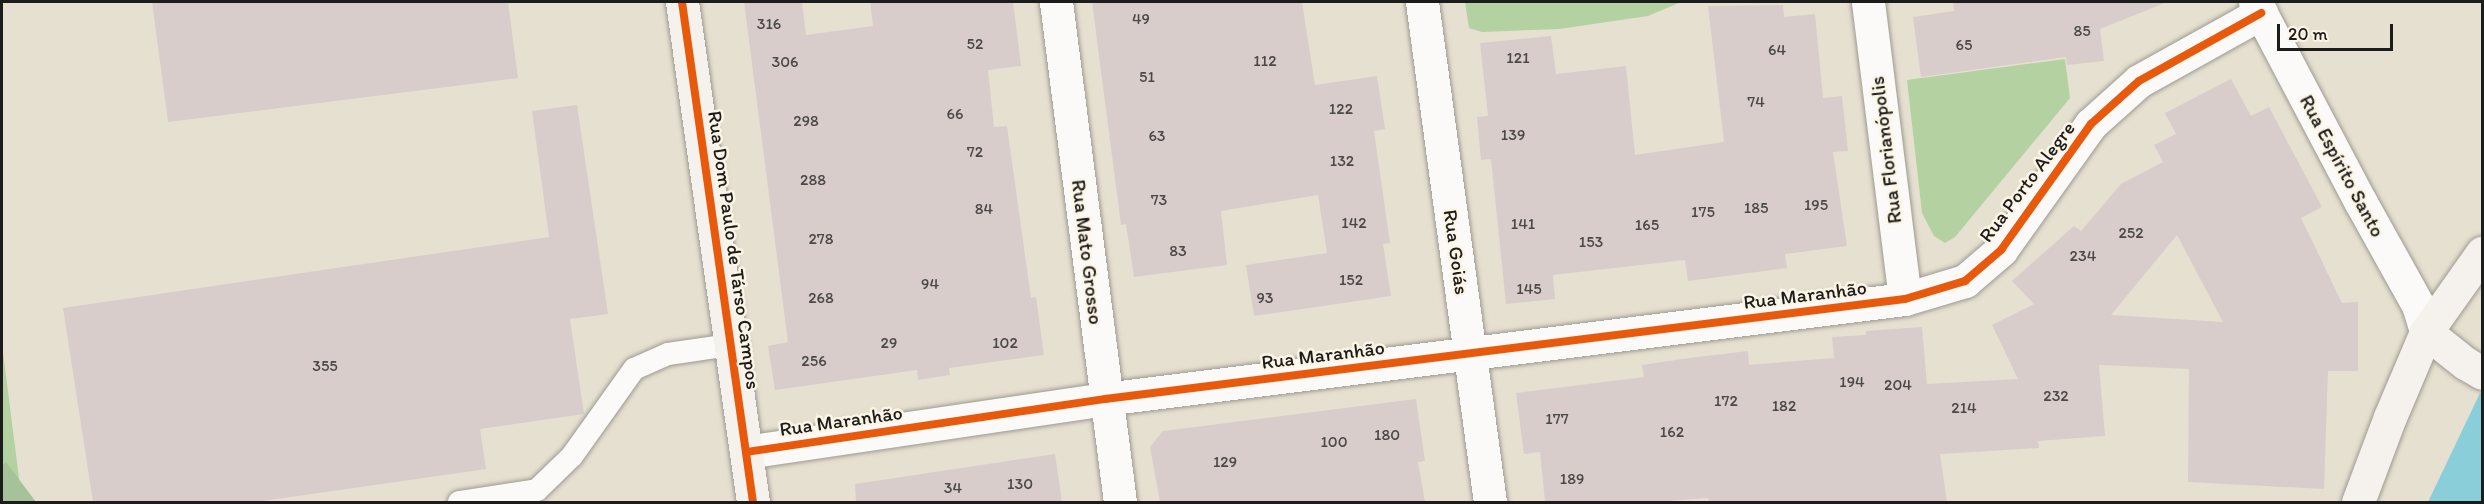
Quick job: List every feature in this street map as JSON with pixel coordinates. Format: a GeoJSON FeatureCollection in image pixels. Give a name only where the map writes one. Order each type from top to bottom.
{"type":"FeatureCollection","features":[{"type":"Feature","properties":{"kind":"street","name":"Rua Dom Paulo de Társo Campos"},"geometry":{"type":"LineString","coordinates":[[682,2],[753,502]]}},
{"type":"Feature","properties":{"kind":"street","name":"Rua Mato Grosso"},"geometry":{"type":"LineString","coordinates":[[1056,2],[1105,399],[1120,502]]}},
{"type":"Feature","properties":{"kind":"street","name":"Rua Goiás"},"geometry":{"type":"LineString","coordinates":[[1422,2],[1490,502]]}},
{"type":"Feature","properties":{"kind":"street","name":"Rua Florianópolis"},"geometry":{"type":"LineString","coordinates":[[1868,2],[1905,299]]}},
{"type":"Feature","properties":{"kind":"street","name":"Rua Porto Alegre"},"geometry":{"type":"LineString","coordinates":[[1905,299],[1965,281],[2001,250],[2091,124],[2139,81],[2258,7]]}},
{"type":"Feature","properties":{"kind":"street","name":"Rua Espírito Santo"},"geometry":{"type":"LineString","coordinates":[[2258,7],[2360,201],[2418,305],[2426,332]]}},
{"type":"Feature","properties":{"kind":"street"},"geometry":{"type":"LineString","coordinates":[[2358,502],[2390,417],[2426,332],[2482,253]]}},
{"type":"Feature","properties":{"kind":"street","name":"Rua Maranhão"},"geometry":{"type":"LineString","coordinates":[[746,452],[1105,399],[1905,299]]}},
{"type":"Feature","properties":{"kind":"street"},"geometry":{"type":"LineString","coordinates":[[2426,332],[2474,368]]}},
{"type":"Feature","properties":{"kind":"lane"},"geometry":{"type":"LineString","coordinates":[[459,502],[537,490],[572,456],[634,369],[668,354],[730,345]]}},
{"type":"Feature","properties":{"kind":"green space"},"geometry":{"type":"Polygon","coordinates":[[[1465,2],[1681,2],[1648,16],[1559,29],[1482,32],[1469,28],[1465,2]]]}},
{"type":"Feature","properties":{"kind":"green space"},"geometry":{"type":"Polygon","coordinates":[[[2065,59],[2070,98],[1955,237],[1945,243],[1934,236],[1922,213],[1907,80],[2065,59]]]}},
{"type":"Feature","properties":{"kind":"green space"},"geometry":{"type":"Polygon","coordinates":[[[2,344],[22,502],[2,502],[2,344]]]}},
{"type":"Feature","properties":{"kind":"green space"},"geometry":{"type":"Polygon","coordinates":[[[6,462],[36,502],[2,502],[2,466],[6,462]]]}},
{"type":"Feature","properties":{"kind":"water"},"geometry":{"type":"Polygon","coordinates":[[[2480,393],[2482,394],[2482,502],[2428,502],[2480,393]]]}},
{"type":"Feature","properties":{"kind":"building"},"geometry":{"type":"Polygon","coordinates":[[[152,2],[508,2],[518,78],[168,122],[152,2]]]}},
{"type":"Feature","properties":{"kind":"building"},"geometry":{"type":"Polygon","coordinates":[[[744,2],[802,2],[806,35],[873,26],[870,2],[1013,2],[1021,66],[988,70],[994,127],[1007,126],[1031,298],[1036,297],[1044,355],[949,368],[950,375],[918,380],[917,370],[775,390],[768,346],[788,342],[744,2]]]}},
{"type":"Feature","properties":{"kind":"building"},"geometry":{"type":"Polygon","coordinates":[[[1092,2],[1302,2],[1315,85],[1377,76],[1385,129],[1374,131],[1390,243],[1383,244],[1391,296],[1254,316],[1246,265],[1327,253],[1318,195],[1221,211],[1227,265],[1134,277],[1126,224],[1121,225],[1092,2]]]}},
{"type":"Feature","properties":{"kind":"building"},"geometry":{"type":"Polygon","coordinates":[[[1953,2],[2165,3],[2100,29],[2104,61],[2067,65],[2066,57],[1921,77],[1913,17],[1954,11],[1953,2]]]}},
{"type":"Feature","properties":{"kind":"building"},"geometry":{"type":"Polygon","coordinates":[[[1783,5],[1784,17],[1815,14],[1823,98],[1842,96],[1848,151],[1833,152],[1847,246],[1785,254],[1787,268],[1688,281],[1685,260],[1553,275],[1555,299],[1506,304],[1491,159],[1481,160],[1477,117],[1488,116],[1480,43],[1551,36],[1556,74],[1626,66],[1635,155],[1724,142],[1708,6],[1783,5]]]}},
{"type":"Feature","properties":{"kind":"building"},"geometry":{"type":"Polygon","coordinates":[[[2231,79],[2251,116],[2269,107],[2322,207],[2301,218],[2342,303],[2358,302],[2358,371],[2328,371],[2324,489],[2188,482],[2189,369],[2099,365],[2105,436],[2038,441],[2039,448],[1940,454],[1947,502],[1709,502],[1708,498],[1655,502],[1545,502],[1540,452],[1524,454],[1516,393],[1644,377],[1642,365],[1748,351],[1749,365],[1834,358],[1832,337],[1866,335],[1866,331],[1922,327],[1927,384],[2018,379],[1992,325],[2034,304],[2012,281],[2074,226],[2081,231],[2121,184],[2163,162],[2154,145],[2176,134],[2165,113],[2231,79]],[[2177,235],[2111,315],[2223,322],[2177,235]]]}},
{"type":"Feature","properties":{"kind":"building"},"geometry":{"type":"Polygon","coordinates":[[[577,105],[608,314],[570,319],[584,414],[480,429],[486,469],[256,502],[93,502],[63,308],[549,237],[532,111],[577,105]]]}},
{"type":"Feature","properties":{"kind":"building"},"geometry":{"type":"Polygon","coordinates":[[[1416,399],[1425,461],[1418,462],[1425,502],[1160,502],[1150,447],[1163,431],[1416,399]]]}},
{"type":"Feature","properties":{"kind":"building"},"geometry":{"type":"Polygon","coordinates":[[[1055,454],[1062,502],[856,502],[855,484],[1055,454]]]}},
{"type":"Feature","properties":{"kind":"cycle path"},"geometry":{"type":"LineString","coordinates":[[682,2],[753,502]]}},
{"type":"Feature","properties":{"kind":"cycle path"},"geometry":{"type":"LineString","coordinates":[[746,452],[1105,399],[1905,299],[1965,281],[2001,250],[2091,124],[2139,81],[2261,13]]}}]}
